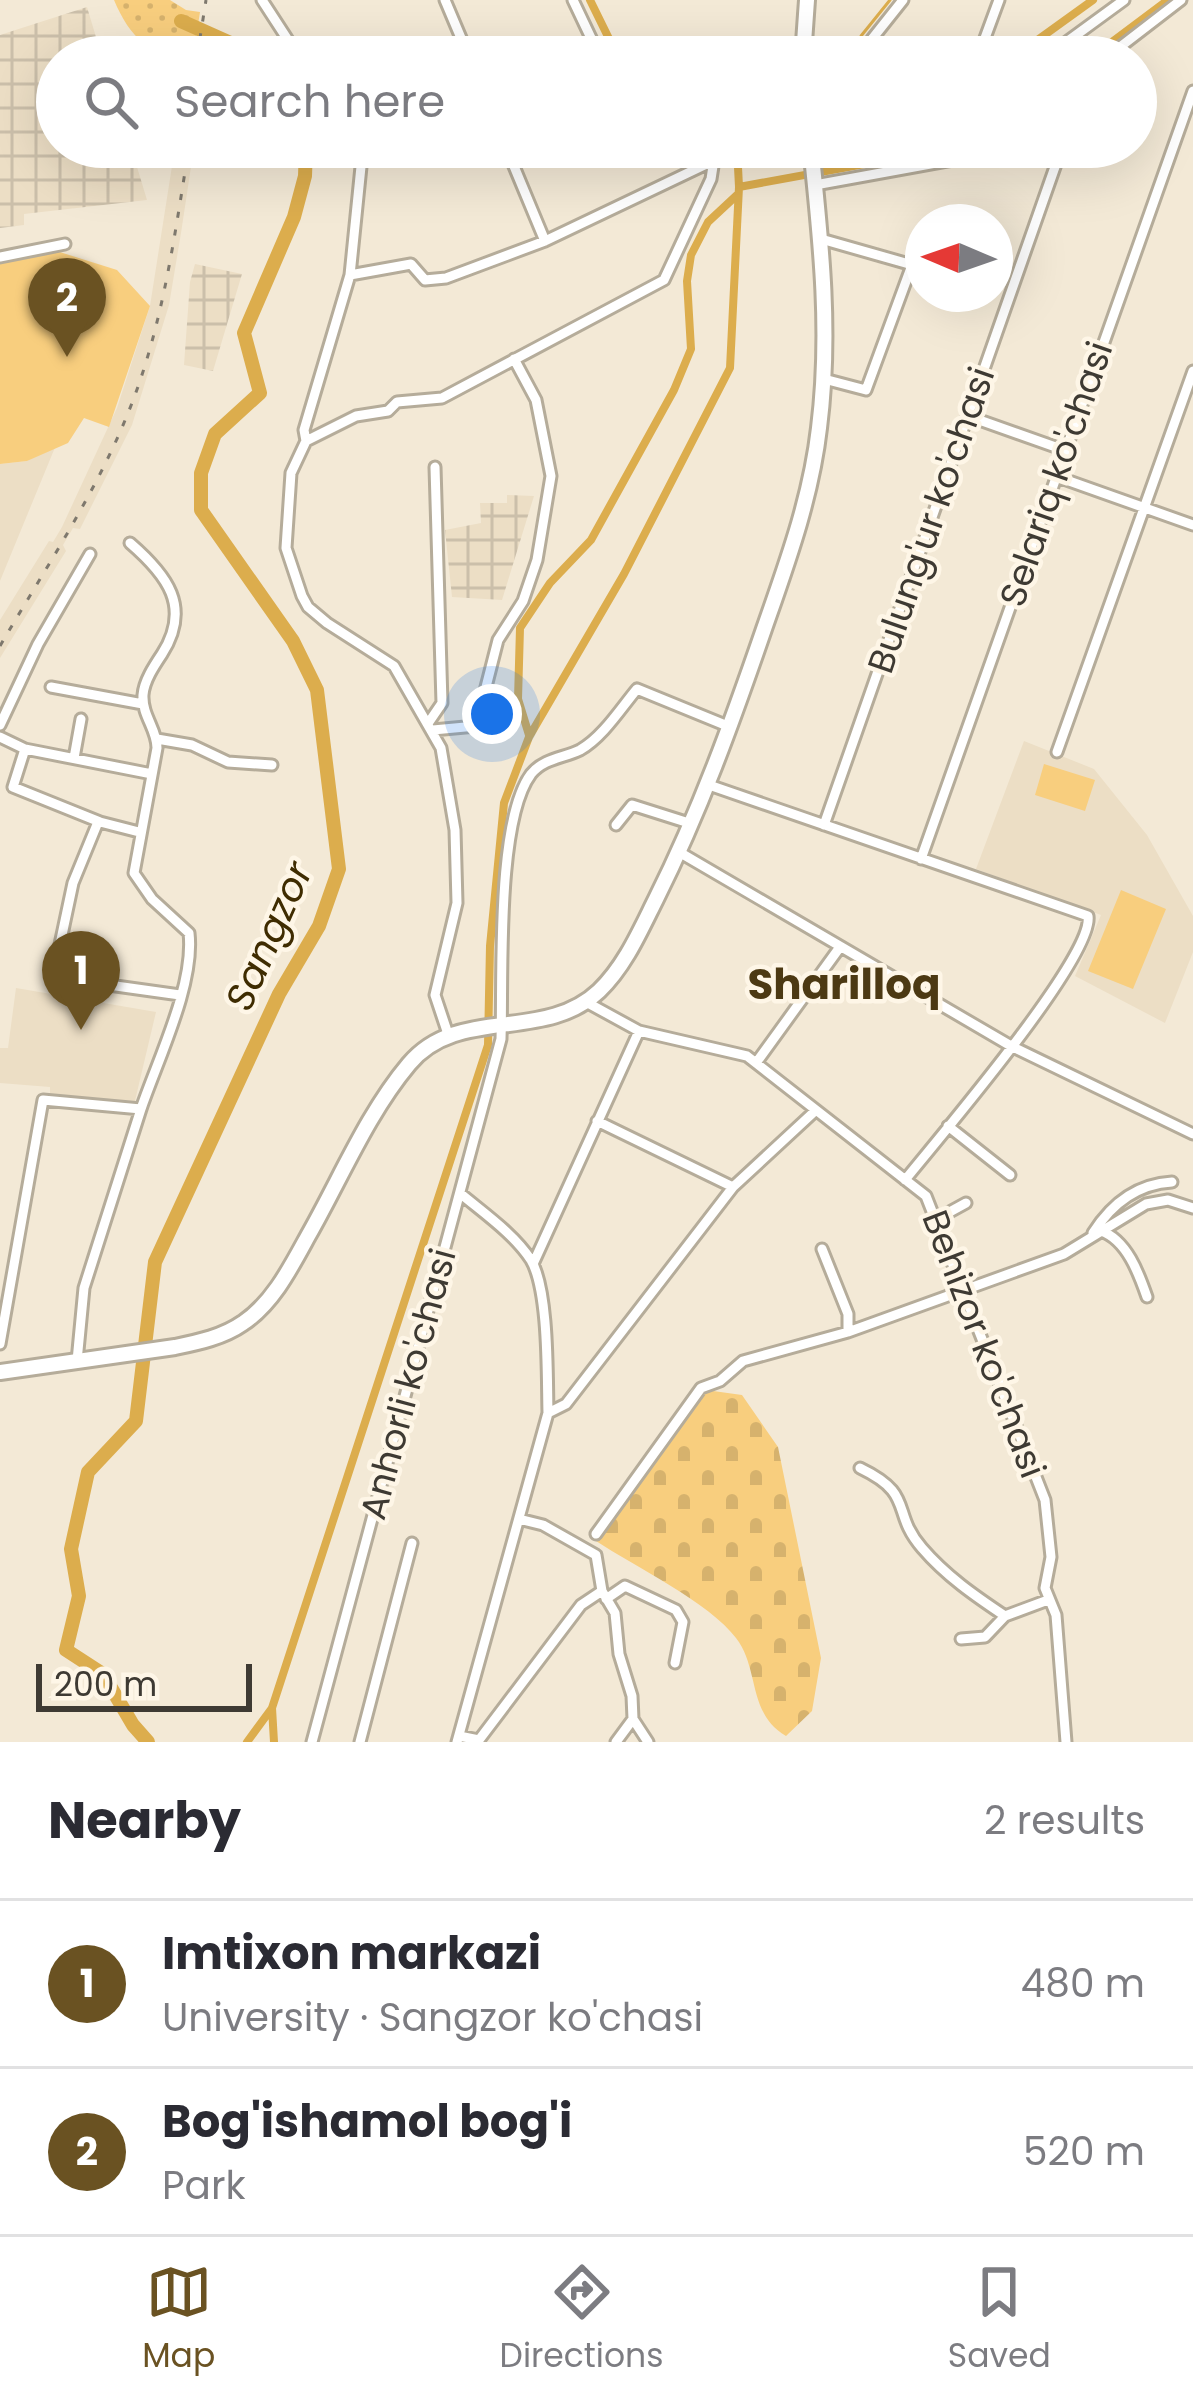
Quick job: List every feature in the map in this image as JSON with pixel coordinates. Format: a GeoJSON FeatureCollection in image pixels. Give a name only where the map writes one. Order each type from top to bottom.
{"type":"FeatureCollection","features":[{"type":"Feature","properties":{"kind":"main road"},"geometry":{"type":"LineString","coordinates":[[804,36],[807,0]]}},
{"type":"Feature","properties":{"kind":"main road"},"geometry":{"type":"LineString","coordinates":[[0,1372],[175,1347],[232,1330],[267,1301],[398,1078],[425,1048],[448,1034],[471,1028],[555,1016],[586,1002],[622,962],[710,785],[802,516],[815,458],[824,379],[826,308],[815,168]]}},
{"type":"Feature","properties":{"kind":"street"},"geometry":{"type":"LineString","coordinates":[[262,0],[285,36]]}},
{"type":"Feature","properties":{"kind":"street"},"geometry":{"type":"LineString","coordinates":[[445,0],[460,36]]}},
{"type":"Feature","properties":{"kind":"street"},"geometry":{"type":"LineString","coordinates":[[573,0],[590,36]]}},
{"type":"Feature","properties":{"kind":"street"},"geometry":{"type":"LineString","coordinates":[[874,36],[903,0]]}},
{"type":"Feature","properties":{"kind":"street"},"geometry":{"type":"LineString","coordinates":[[986,36],[999,0]]}},
{"type":"Feature","properties":{"kind":"street"},"geometry":{"type":"LineString","coordinates":[[1075,36],[1124,0]]}},
{"type":"Feature","properties":{"kind":"street"},"geometry":{"type":"LineString","coordinates":[[1134,36],[1181,0]]}},
{"type":"Feature","properties":{"kind":"street","name":"Selariq ko'chasi"},"geometry":{"type":"LineString","coordinates":[[921,859],[1193,91]]}},
{"type":"Feature","properties":{"kind":"street"},"geometry":{"type":"LineString","coordinates":[[361,168],[350,275],[304,430],[306,441],[291,473],[286,548],[308,607],[394,666],[441,748],[455,830],[457,903],[435,995],[448,1034]]}},
{"type":"Feature","properties":{"kind":"street"},"geometry":{"type":"LineString","coordinates":[[515,168],[545,241]]}},
{"type":"Feature","properties":{"kind":"street"},"geometry":{"type":"LineString","coordinates":[[350,275],[411,264],[423,279],[436,280],[545,241],[698,168]]}},
{"type":"Feature","properties":{"kind":"street"},"geometry":{"type":"LineString","coordinates":[[306,441],[356,416],[388,411],[397,402],[442,398],[664,280],[713,168]]}},
{"type":"Feature","properties":{"kind":"street"},"geometry":{"type":"LineString","coordinates":[[815,184],[906,168]]}},
{"type":"Feature","properties":{"kind":"street","name":"Bulung'ur ko'chasi"},"geometry":{"type":"LineString","coordinates":[[1013,287],[1055,168]]}},
{"type":"Feature","properties":{"kind":"street"},"geometry":{"type":"LineString","coordinates":[[821,239],[905,264]]}},
{"type":"Feature","properties":{"kind":"street"},"geometry":{"type":"LineString","coordinates":[[0,257],[65,244]]}},
{"type":"Feature","properties":{"kind":"street"},"geometry":{"type":"LineString","coordinates":[[824,379],[866,390],[905,296]]}},
{"type":"Feature","properties":{"kind":"street","name":"Bulung'ur ko'chasi"},"geometry":{"type":"LineString","coordinates":[[824,825],[1004,312]]}},
{"type":"Feature","properties":{"kind":"street"},"geometry":{"type":"LineString","coordinates":[[431,726],[476,726],[498,640],[524,601],[537,560],[551,463],[536,400],[514,359]]}},
{"type":"Feature","properties":{"kind":"street"},"geometry":{"type":"LineString","coordinates":[[1057,752],[1193,371]]}},
{"type":"Feature","properties":{"kind":"street"},"geometry":{"type":"LineString","coordinates":[[968,416],[1064,450]]}},
{"type":"Feature","properties":{"kind":"street"},"geometry":{"type":"LineString","coordinates":[[431,726],[442,703],[436,467]]}},
{"type":"Feature","properties":{"kind":"street"},"geometry":{"type":"LineString","coordinates":[[1055,476],[1193,525]]}},
{"type":"Feature","properties":{"kind":"street"},"geometry":{"type":"LineString","coordinates":[[77,1361],[84,1288],[180,995],[191,948],[189,932],[152,899],[134,873],[157,739],[142,690],[168,645],[178,614],[172,587],[130,543]]}},
{"type":"Feature","properties":{"kind":"street"},"geometry":{"type":"LineString","coordinates":[[0,725],[8,701],[90,554]]}},
{"type":"Feature","properties":{"kind":"street"},"geometry":{"type":"LineString","coordinates":[[51,687],[143,704]]}},
{"type":"Feature","properties":{"kind":"street","name":"Anhorli ko'chasi"},"geometry":{"type":"LineString","coordinates":[[312,1742],[502,1026],[509,850],[516,806],[531,774],[562,754],[579,750],[637,689],[730,728]]}},
{"type":"Feature","properties":{"kind":"street"},"geometry":{"type":"LineString","coordinates":[[74,758],[81,719]]}},
{"type":"Feature","properties":{"kind":"street"},"geometry":{"type":"LineString","coordinates":[[0,737],[25,749],[152,774]]}},
{"type":"Feature","properties":{"kind":"street"},"geometry":{"type":"LineString","coordinates":[[157,739],[192,745],[228,762],[272,765]]}},
{"type":"Feature","properties":{"kind":"street"},"geometry":{"type":"LineString","coordinates":[[25,749],[14,787],[98,822],[140,832]]}},
{"type":"Feature","properties":{"kind":"street"},"geometry":{"type":"LineString","coordinates":[[710,785],[1088,916],[1090,927],[1062,978],[905,1180]]}},
{"type":"Feature","properties":{"kind":"street"},"geometry":{"type":"LineString","coordinates":[[616,826],[632,805],[692,824]]}},
{"type":"Feature","properties":{"kind":"street"},"geometry":{"type":"LineString","coordinates":[[98,822],[73,883],[55,968],[66,979],[180,995]]}},
{"type":"Feature","properties":{"kind":"street"},"geometry":{"type":"LineString","coordinates":[[679,852],[1011,1046],[1193,1134]]}},
{"type":"Feature","properties":{"kind":"street"},"geometry":{"type":"LineString","coordinates":[[756,1063],[841,946]]}},
{"type":"Feature","properties":{"kind":"street","name":"Behizor ko'chasi"},"geometry":{"type":"LineString","coordinates":[[586,1002],[638,1031],[747,1056],[926,1196],[1045,1500],[1051,1528],[1045,1588],[1056,1615],[1066,1742]]}},
{"type":"Feature","properties":{"kind":"street"},"geometry":{"type":"LineString","coordinates":[[533,1264],[638,1031]]}},
{"type":"Feature","properties":{"kind":"street"},"geometry":{"type":"LineString","coordinates":[[0,1344],[43,1100],[141,1109]]}},
{"type":"Feature","properties":{"kind":"street"},"geometry":{"type":"LineString","coordinates":[[548,1413],[566,1404],[733,1186],[815,1111]]}},
{"type":"Feature","properties":{"kind":"street"},"geometry":{"type":"LineString","coordinates":[[597,1121],[733,1186]]}},
{"type":"Feature","properties":{"kind":"street"},"geometry":{"type":"LineString","coordinates":[[948,1126],[1010,1175]]}},
{"type":"Feature","properties":{"kind":"street"},"geometry":{"type":"LineString","coordinates":[[1090,1238],[1103,1218],[1135,1191],[1149,1183],[1172,1182]]}},
{"type":"Feature","properties":{"kind":"street"},"geometry":{"type":"LineString","coordinates":[[461,1194],[511,1236],[533,1264],[547,1354],[548,1413],[458,1739],[479,1740],[580,1605],[625,1586],[676,1610],[683,1622],[675,1663]]}},
{"type":"Feature","properties":{"kind":"street"},"geometry":{"type":"LineString","coordinates":[[596,1534],[701,1388],[720,1382],[743,1361],[848,1332],[1064,1254],[1146,1204],[1168,1201],[1193,1208]]}},
{"type":"Feature","properties":{"kind":"street"},"geometry":{"type":"LineString","coordinates":[[935,1220],[966,1204]]}},
{"type":"Feature","properties":{"kind":"street"},"geometry":{"type":"LineString","coordinates":[[1101,1231],[1112,1234],[1120,1244],[1147,1298]]}},
{"type":"Feature","properties":{"kind":"street"},"geometry":{"type":"LineString","coordinates":[[822,1249],[848,1314],[848,1332]]}},
{"type":"Feature","properties":{"kind":"street"},"geometry":{"type":"LineString","coordinates":[[860,1468],[900,1496],[907,1528],[935,1562],[1006,1616]]}},
{"type":"Feature","properties":{"kind":"street"},"geometry":{"type":"LineString","coordinates":[[518,1519],[543,1525],[584,1544],[596,1555],[604,1595],[615,1613],[633,1719],[648,1742]]}},
{"type":"Feature","properties":{"kind":"street"},"geometry":{"type":"LineString","coordinates":[[360,1742],[412,1543]]}},
{"type":"Feature","properties":{"kind":"street"},"geometry":{"type":"LineString","coordinates":[[962,1639],[985,1637],[1006,1616],[1048,1600]]}},
{"type":"Feature","properties":{"kind":"street"},"geometry":{"type":"LineString","coordinates":[[616,1742],[633,1719]]}},
{"type":"Feature","properties":{"kind":"shaded area"},"geometry":{"type":"Polygon","coordinates":[[[87,7],[96,36],[36,36],[36,168],[137,168],[147,200],[24,214],[24,225],[0,228],[0,35],[87,7]]]}},
{"type":"Feature","properties":{"kind":"shaded area"},"geometry":{"type":"Polygon","coordinates":[[[172,168],[191,168],[169,305],[132,425],[80,529],[73,528],[63,545],[66,551],[0,658],[0,620],[62,527],[117,408],[150,306],[172,168]]]}},
{"type":"Feature","properties":{"kind":"shaded area"},"geometry":{"type":"Polygon","coordinates":[[[195,264],[242,274],[213,371],[184,365],[195,264]]]}},
{"type":"Feature","properties":{"kind":"shaded area"},"geometry":{"type":"Polygon","coordinates":[[[56,445],[0,581],[0,464],[27,461],[56,445]]]}},
{"type":"Feature","properties":{"kind":"shaded area"},"geometry":{"type":"Polygon","coordinates":[[[507,495],[534,496],[502,600],[452,597],[445,530],[481,523],[480,503],[507,503],[507,495]]]}},
{"type":"Feature","properties":{"kind":"shaded area"},"geometry":{"type":"Polygon","coordinates":[[[1024,741],[1094,769],[1147,835],[1193,916],[1193,952],[1165,1023],[1075,976],[1101,915],[976,869],[1024,741]]]}},
{"type":"Feature","properties":{"kind":"shaded area"},"geometry":{"type":"Polygon","coordinates":[[[16,988],[156,1012],[134,1105],[50,1098],[50,1087],[0,1083],[0,1048],[8,1048],[16,988]]]}},
{"type":"Feature","properties":{"kind":"green space"},"geometry":{"type":"Polygon","coordinates":[[[114,0],[170,0],[200,12],[196,36],[136,36],[114,0]]]}},
{"type":"Feature","properties":{"kind":"green space"},"geometry":{"type":"Polygon","coordinates":[[[47,248],[117,270],[150,306],[109,427],[84,418],[68,443],[27,461],[0,464],[0,259],[47,248]]]}},
{"type":"Feature","properties":{"kind":"green space"},"geometry":{"type":"Polygon","coordinates":[[[1044,764],[1095,780],[1085,811],[1035,795],[1044,764]]]}},
{"type":"Feature","properties":{"kind":"green space"},"geometry":{"type":"Polygon","coordinates":[[[1121,890],[1166,909],[1133,989],[1088,971],[1121,890]]]}},
{"type":"Feature","properties":{"kind":"green space"},"geometry":{"type":"Polygon","coordinates":[[[706,1390],[742,1395],[778,1447],[821,1658],[812,1711],[786,1736],[765,1715],[743,1650],[724,1625],[596,1541],[706,1390]]]}},
{"type":"Feature","properties":{"kind":"waterway"},"geometry":{"type":"LineString","coordinates":[[590,0],[608,36]]}},
{"type":"Feature","properties":{"kind":"waterway"},"geometry":{"type":"LineString","coordinates":[[861,36],[890,0]]}},
{"type":"Feature","properties":{"kind":"waterway"},"geometry":{"type":"LineString","coordinates":[[1043,36],[1093,0]]}},
{"type":"Feature","properties":{"kind":"waterway"},"geometry":{"type":"LineString","coordinates":[[1120,36],[1168,0]]}},
{"type":"Feature","properties":{"kind":"waterway","name":"Sangzor"},"geometry":{"type":"LineString","coordinates":[[181,21],[215,36]]}},
{"type":"Feature","properties":{"kind":"waterway","name":"Sangzor"},"geometry":{"type":"LineString","coordinates":[[148,1742],[103,1674],[66,1650],[79,1596],[71,1549],[88,1472],[136,1421],[155,1262],[279,994],[319,926],[339,869],[317,690],[293,641],[201,510],[201,473],[215,434],[260,393],[244,333],[294,217],[305,168]]}},
{"type":"Feature","properties":{"kind":"waterway"},"geometry":{"type":"LineString","coordinates":[[247,1742],[272,1708],[488,1045],[490,946],[504,803],[529,737],[624,574],[730,368],[738,168]]}},
{"type":"Feature","properties":{"kind":"waterway"},"geometry":{"type":"LineString","coordinates":[[739,187],[843,168]]}},
{"type":"Feature","properties":{"kind":"waterway"},"geometry":{"type":"LineString","coordinates":[[529,735],[518,699],[520,628],[550,583],[591,540],[674,390],[691,349],[687,281],[691,255],[708,222],[737,195]]}},
{"type":"Feature","properties":{"kind":"waterway"},"geometry":{"type":"LineString","coordinates":[[272,1708],[274,1742]]}},
{"type":"Feature","properties":{"kind":"railway"},"geometry":{"type":"LineString","coordinates":[[200,36],[206,0]]}},
{"type":"Feature","properties":{"kind":"railway"},"geometry":{"type":"LineString","coordinates":[[0,646],[67,534],[126,418],[165,285],[185,168]]}},
{"type":"Feature","properties":{"kind":"place","name":"Bog'ishamol bog'i"},"geometry":{"type":"Point","coordinates":[67,357]}},
{"type":"Feature","properties":{"kind":"place","name":"Imtixon markazi"},"geometry":{"type":"Point","coordinates":[81,1030]}},
{"type":"Feature","properties":{"kind":"district","name":"Sharilloq"},"geometry":{"type":"Point","coordinates":[844,984]}}]}
